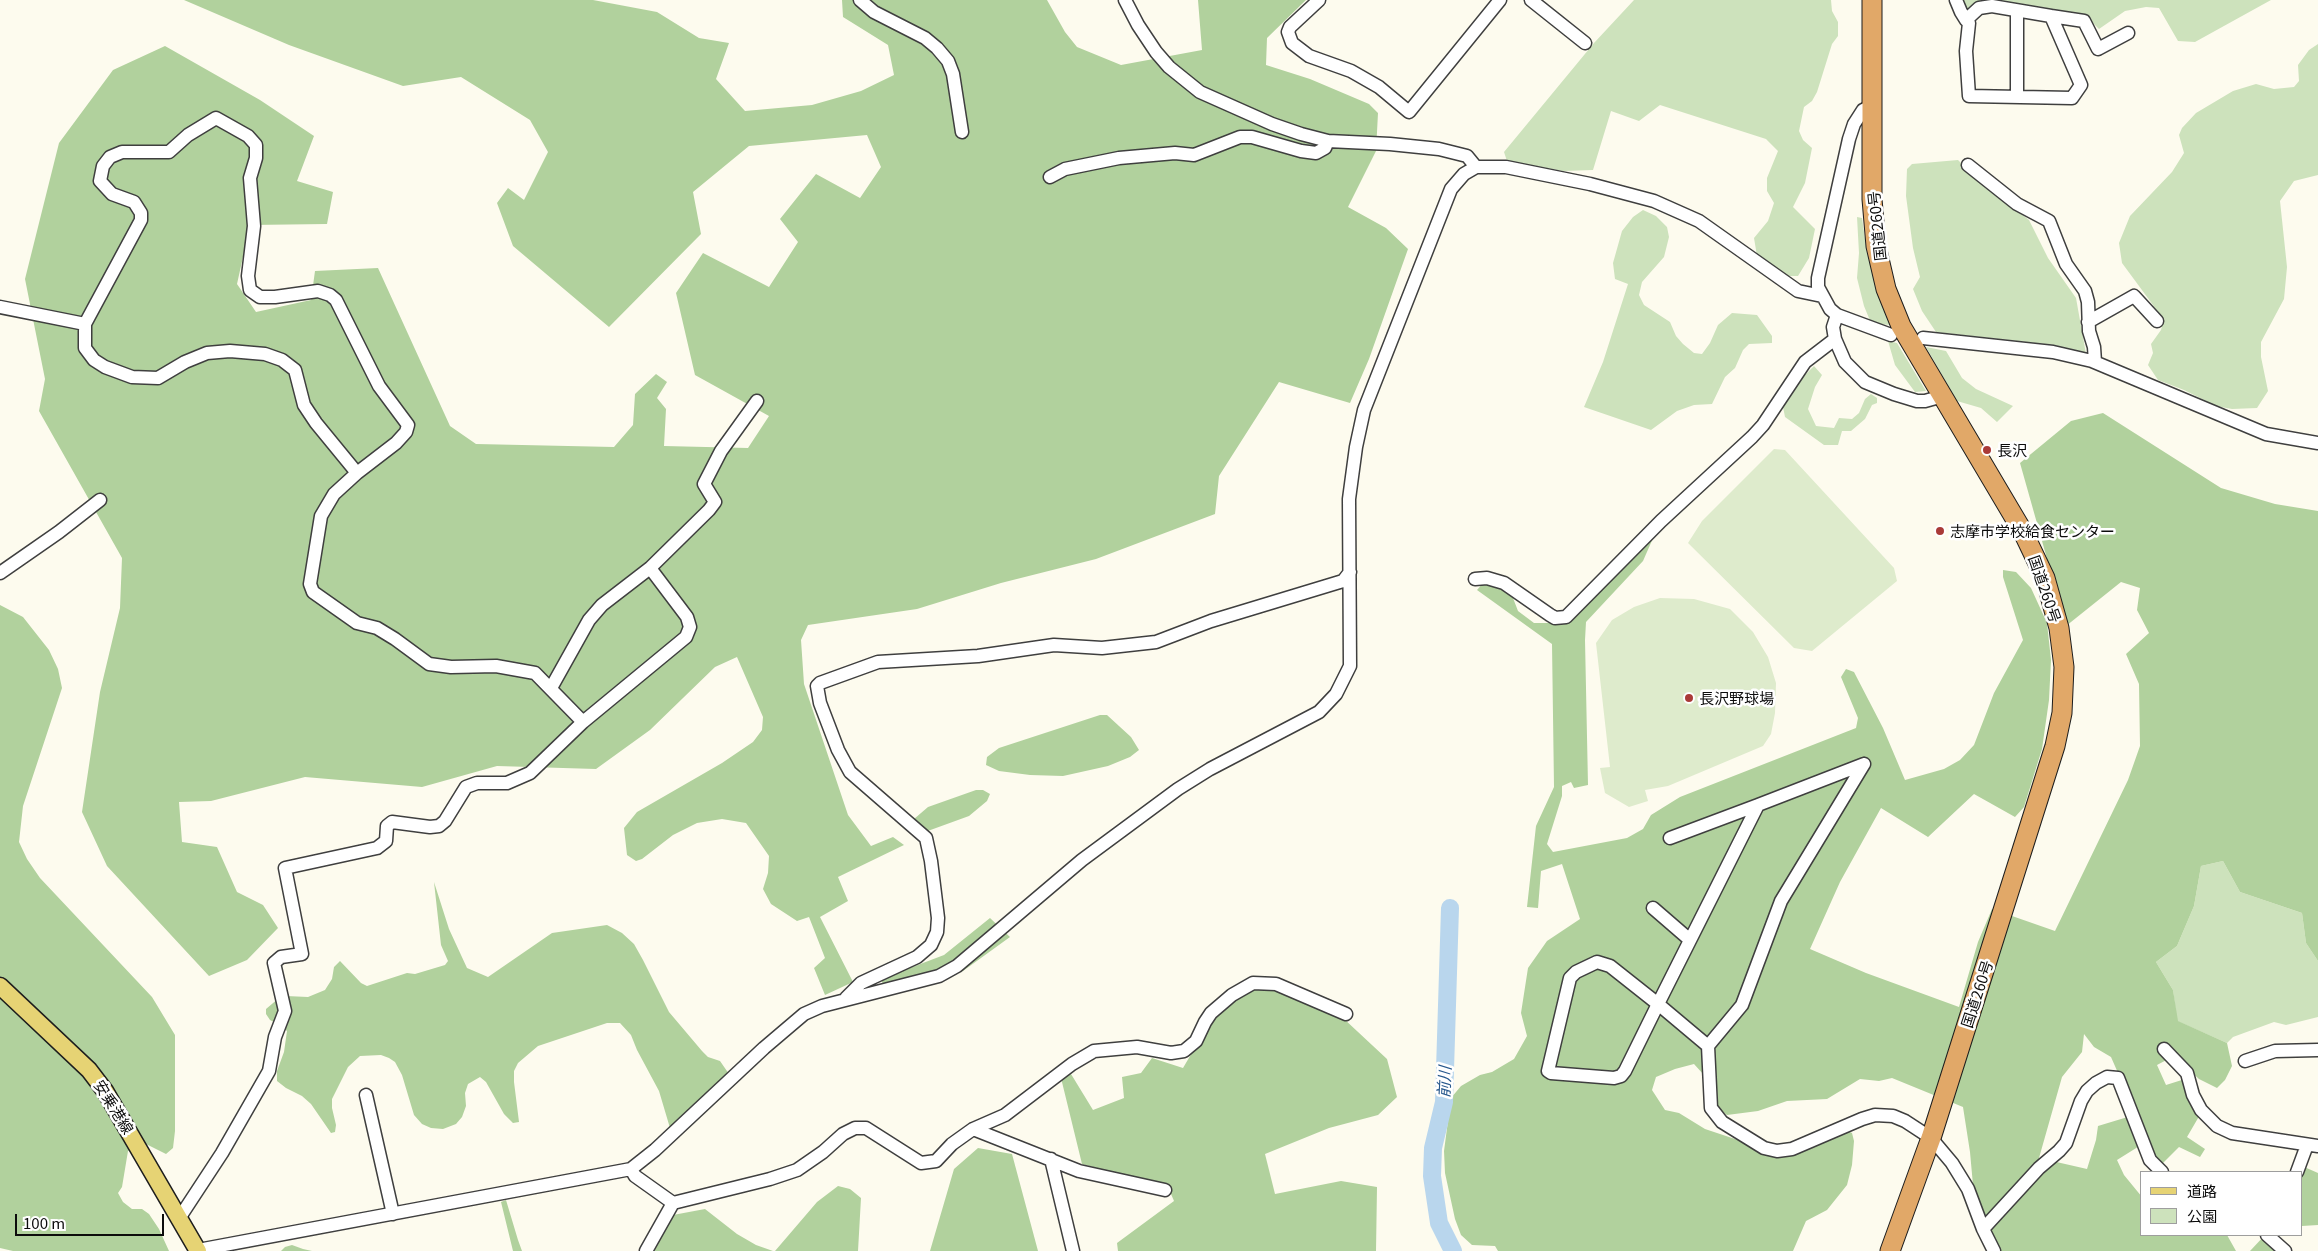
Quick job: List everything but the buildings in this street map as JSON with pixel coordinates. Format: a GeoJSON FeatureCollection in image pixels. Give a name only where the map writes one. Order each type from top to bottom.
{"type":"FeatureCollection","features":[{"type":"Feature","properties":{"kind":"highway","name":"国道260号"},"geometry":{"type":"LineString","coordinates":[[1872,0],[1872,199],[1876,246],[1886,289],[1901,326],[2023,532],[2045,578],[2059,628],[2064,667],[2062,713],[2055,746],[1931,1138],[1890,1251]]}},
{"type":"Feature","properties":{"kind":"main road","name":"安乗港線"},"geometry":{"type":"LineString","coordinates":[[0,986],[89,1070],[100,1084],[180,1217],[198,1251]]}},
{"type":"Feature","properties":{"kind":"street"},"geometry":{"type":"LineString","coordinates":[[860,0],[874,12],[925,38],[942,55],[953,74],[962,132]]}},
{"type":"Feature","properties":{"kind":"street"},"geometry":{"type":"LineString","coordinates":[[1125,0],[1138,25],[1156,52],[1169,67],[1200,92],[1272,124],[1328,141],[1439,149],[1467,156],[1476,167]]}},
{"type":"Feature","properties":{"kind":"street"},"geometry":{"type":"LineString","coordinates":[[1319,0],[1290,26],[1288,32],[1292,43],[1309,56],[1358,75],[1379,87],[1409,112],[1500,0]]}},
{"type":"Feature","properties":{"kind":"street"},"geometry":{"type":"LineString","coordinates":[[1531,0],[1585,43]]}},
{"type":"Feature","properties":{"kind":"street"},"geometry":{"type":"LineString","coordinates":[[1956,0],[1969,23],[1966,51],[1969,96],[2072,98],[2081,85],[2051,16]]}},
{"type":"Feature","properties":{"kind":"street"},"geometry":{"type":"LineString","coordinates":[[1966,20],[1979,8],[1992,6],[2084,21],[2098,48],[2128,33]]}},
{"type":"Feature","properties":{"kind":"street"},"geometry":{"type":"LineString","coordinates":[[2017,11],[2017,97]]}},
{"type":"Feature","properties":{"kind":"street"},"geometry":{"type":"LineString","coordinates":[[1873,105],[1863,110],[1854,124],[1849,139],[1818,278],[1818,287],[1830,309],[1837,315],[1891,335]]}},
{"type":"Feature","properties":{"kind":"street"},"geometry":{"type":"LineString","coordinates":[[358,473],[316,423],[304,405],[295,370],[282,360],[265,354],[230,351],[207,354],[185,362],[158,378],[132,377],[105,367],[94,360],[85,348],[85,324],[141,220],[141,213],[134,202],[112,194],[100,181],[100,173],[106,161],[114,154],[122,152],[169,152],[188,135],[216,118],[248,136],[256,145],[256,158],[250,178],[254,226],[248,276],[250,290],[260,297],[275,297],[318,291],[330,294],[336,300],[379,386],[408,425],[406,432],[396,443],[334,494],[321,516],[310,584],[313,592],[357,623],[377,628],[395,638],[429,664],[451,667],[496,666],[535,673],[583,722]]}},
{"type":"Feature","properties":{"kind":"street"},"geometry":{"type":"LineString","coordinates":[[1050,177],[1065,169],[1120,158],[1175,153],[1194,155],[1240,137],[1252,137],[1301,151],[1316,153],[1325,148],[1328,141]]}},
{"type":"Feature","properties":{"kind":"street"},"geometry":{"type":"LineString","coordinates":[[1968,165],[2017,204],[2049,221],[2066,264],[2085,291],[2095,362]]}},
{"type":"Feature","properties":{"kind":"street"},"geometry":{"type":"LineString","coordinates":[[198,1251],[631,1169],[656,1150],[793,1022],[804,1014],[822,1006],[939,976],[957,966],[1082,860],[1171,794],[1210,769],[1319,712],[1336,694],[1350,666],[1349,500],[1356,447],[1364,410],[1451,189],[1456,181],[1476,167],[1506,167],[1590,184],[1654,201],[1698,221],[1798,291],[1822,296]]}},
{"type":"Feature","properties":{"kind":"street"},"geometry":{"type":"LineString","coordinates":[[2088,322],[2134,296],[2157,321]]}},
{"type":"Feature","properties":{"kind":"street"},"geometry":{"type":"LineString","coordinates":[[0,307],[85,324]]}},
{"type":"Feature","properties":{"kind":"street"},"geometry":{"type":"LineString","coordinates":[[1837,315],[1833,327],[1835,339],[1845,362],[1866,382],[1917,401],[1925,401],[1943,396]]}},
{"type":"Feature","properties":{"kind":"street"},"geometry":{"type":"LineString","coordinates":[[1923,338],[2053,352],[2095,362],[2266,434],[2318,443]]}},
{"type":"Feature","properties":{"kind":"street"},"geometry":{"type":"LineString","coordinates":[[1475,578],[1487,578],[1504,583],[1550,615],[1556,618],[1566,617],[1661,521],[1764,425],[1805,362],[1835,339]]}},
{"type":"Feature","properties":{"kind":"street"},"geometry":{"type":"LineString","coordinates":[[551,688],[589,620],[602,605],[650,568],[710,510],[715,502],[704,484],[721,452],[757,401]]}},
{"type":"Feature","properties":{"kind":"street"},"geometry":{"type":"LineString","coordinates":[[0,573],[59,532],[100,500]]}},
{"type":"Feature","properties":{"kind":"street"},"geometry":{"type":"LineString","coordinates":[[180,1217],[222,1153],[269,1071],[275,1037],[285,1011],[274,963],[281,957],[302,954],[285,868],[377,848],[386,841],[387,826],[392,822],[430,827],[439,826],[445,821],[466,787],[477,783],[507,783],[518,780],[545,759],[583,722],[686,637],[690,627],[687,617],[650,568]]}},
{"type":"Feature","properties":{"kind":"street"},"geometry":{"type":"LineString","coordinates":[[844,1000],[861,984],[917,957],[930,945],[937,932],[938,918],[931,861],[926,838],[883,803],[850,772],[838,750],[820,703],[817,686],[820,683],[878,662],[978,656],[1054,645],[1102,648],[1156,642],[1211,621],[1343,581],[1350,572]]}},
{"type":"Feature","properties":{"kind":"street"},"geometry":{"type":"LineString","coordinates":[[1670,838],[1864,764],[1782,900],[1742,1005],[1708,1046],[1711,1108],[1722,1122],[1764,1148],[1777,1151],[1792,1150],[1862,1119],[1884,1115],[1905,1121],[1931,1138],[1952,1163],[1968,1189],[1983,1229],[1994,1251]]}},
{"type":"Feature","properties":{"kind":"street"},"geometry":{"type":"LineString","coordinates":[[1708,1046],[1658,1004],[1610,966],[1597,962],[1576,972],[1567,986],[1548,1070],[1551,1073],[1614,1078],[1620,1076],[1625,1071],[1658,1004],[1758,805]]}},
{"type":"Feature","properties":{"kind":"street"},"geometry":{"type":"LineString","coordinates":[[1653,908],[1690,940]]}},
{"type":"Feature","properties":{"kind":"street"},"geometry":{"type":"LineString","coordinates":[[646,1251],[673,1203],[770,1179],[797,1170],[823,1152],[843,1134],[855,1128],[866,1128],[921,1163],[936,1161],[952,1144],[973,1129],[1005,1115],[1072,1064],[1094,1051],[1137,1047],[1171,1053],[1184,1052],[1196,1040],[1211,1013],[1232,995],[1253,983],[1276,984],[1346,1014]]}},
{"type":"Feature","properties":{"kind":"street"},"geometry":{"type":"LineString","coordinates":[[2164,1049],[2187,1073],[2193,1095],[2201,1110],[2217,1126],[2232,1133],[2313,1145],[2298,1171]]}},
{"type":"Feature","properties":{"kind":"street"},"geometry":{"type":"LineString","coordinates":[[2245,1061],[2275,1051],[2318,1050]]}},
{"type":"Feature","properties":{"kind":"street"},"geometry":{"type":"LineString","coordinates":[[1983,1229],[2039,1168],[2066,1143],[2081,1101],[2087,1091],[2107,1077],[2118,1078],[2150,1160],[2161,1171]]}},
{"type":"Feature","properties":{"kind":"street"},"geometry":{"type":"LineString","coordinates":[[366,1095],[392,1214]]}},
{"type":"Feature","properties":{"kind":"street"},"geometry":{"type":"LineString","coordinates":[[973,1129],[1079,1171],[1165,1190]]}},
{"type":"Feature","properties":{"kind":"street"},"geometry":{"type":"LineString","coordinates":[[1051,1159],[1073,1251]]}},
{"type":"Feature","properties":{"kind":"street"},"geometry":{"type":"LineString","coordinates":[[631,1169],[635,1176],[673,1203]]}},
{"type":"Feature","properties":{"kind":"street"},"geometry":{"type":"LineString","coordinates":[[2271,1236],[2285,1251]]}},
{"type":"Feature","properties":{"kind":"green space"},"geometry":{"type":"Polygon","coordinates":[[[184,0],[593,0],[657,12],[699,38],[729,43],[716,79],[745,111],[812,105],[861,91],[894,75],[888,45],[843,17],[842,0],[1047,0],[1065,32],[1077,47],[1121,65],[1202,50],[1198,0],[1306,0],[1267,38],[1266,65],[1310,79],[1369,104],[1378,113],[1376,151],[1348,207],[1386,228],[1408,249],[1369,359],[1350,403],[1279,382],[1219,476],[1215,514],[1096,559],[1001,583],[917,609],[808,625],[801,640],[804,684],[848,815],[871,846],[893,837],[904,845],[838,877],[848,901],[820,917],[853,982],[825,995],[814,968],[825,958],[809,917],[797,921],[771,904],[763,889],[768,873],[769,856],[746,823],[722,819],[697,823],[673,835],[642,859],[636,861],[627,855],[624,828],[637,812],[722,763],[753,742],[762,730],[763,717],[737,657],[715,667],[650,730],[596,769],[497,766],[422,787],[305,777],[211,801],[179,802],[182,842],[217,847],[237,892],[263,905],[278,928],[247,960],[209,976],[107,866],[82,812],[100,692],[120,608],[122,558],[39,411],[45,379],[25,279],[59,143],[113,70],[165,46],[260,100],[314,136],[297,181],[333,192],[327,224],[250,225],[237,284],[256,312],[311,300],[315,271],[378,268],[450,426],[476,444],[614,447],[633,425],[635,394],[656,374],[667,382],[657,398],[666,409],[664,446],[748,448],[769,416],[695,375],[676,293],[703,253],[769,287],[798,242],[780,219],[816,174],[860,198],[881,167],[867,135],[749,146],[693,192],[701,234],[609,327],[513,246],[497,203],[508,188],[524,200],[548,152],[530,120],[461,77],[403,86],[289,45],[184,0]]]}},
{"type":"Feature","properties":{"kind":"green space"},"geometry":{"type":"Polygon","coordinates":[[[1634,0],[1831,0],[1832,11],[1838,22],[1838,36],[1832,44],[1817,92],[1812,101],[1804,107],[1799,131],[1803,140],[1812,148],[1805,183],[1793,207],[1815,229],[1809,258],[1798,276],[1784,276],[1757,256],[1754,238],[1768,221],[1774,203],[1767,191],[1767,178],[1778,151],[1766,139],[1660,105],[1639,121],[1611,111],[1593,170],[1563,171],[1507,161],[1504,152],[1594,43],[1634,0]]]}},
{"type":"Feature","properties":{"kind":"green space"},"geometry":{"type":"Polygon","coordinates":[[[1952,0],[2271,0],[2195,42],[2178,41],[2159,8],[2146,7],[2125,11],[2099,29],[2087,17],[2042,7],[1991,2],[1961,22],[1952,0]]]}},
{"type":"Feature","properties":{"kind":"green space"},"geometry":{"type":"Polygon","coordinates":[[[2318,44],[2318,175],[2294,181],[2280,201],[2287,267],[2284,299],[2261,342],[2261,357],[2268,391],[2257,408],[2232,409],[2216,406],[2184,390],[2158,380],[2148,365],[2153,353],[2151,344],[2161,330],[2163,322],[2122,263],[2119,243],[2130,216],[2172,172],[2184,153],[2179,135],[2182,128],[2196,113],[2233,91],[2256,84],[2274,89],[2294,87],[2299,81],[2298,65],[2309,50],[2318,44]]]}},
{"type":"Feature","properties":{"kind":"green space"},"geometry":{"type":"Polygon","coordinates":[[[1958,160],[1979,181],[2029,220],[2048,258],[2076,298],[2086,354],[2054,345],[1936,332],[1922,311],[1913,289],[1920,277],[1913,248],[1906,196],[1907,169],[1912,164],[1958,160]]]}},
{"type":"Feature","properties":{"kind":"green space"},"geometry":{"type":"Polygon","coordinates":[[[1643,210],[1656,216],[1667,227],[1669,237],[1664,257],[1642,282],[1639,295],[1644,305],[1670,322],[1676,336],[1683,344],[1694,353],[1702,354],[1710,343],[1718,325],[1732,313],[1757,315],[1772,336],[1772,343],[1749,344],[1743,350],[1735,368],[1725,377],[1712,404],[1694,405],[1677,411],[1651,430],[1584,407],[1603,362],[1628,284],[1615,279],[1613,263],[1622,231],[1633,217],[1643,210]]]}},
{"type":"Feature","properties":{"kind":"green space"},"geometry":{"type":"Polygon","coordinates":[[[1857,217],[1862,218],[1867,253],[1877,290],[1890,325],[1871,323],[1864,306],[1857,278],[1859,253],[1857,217]]]}},
{"type":"Feature","properties":{"kind":"green space"},"geometry":{"type":"Polygon","coordinates":[[[1888,341],[1897,343],[1926,391],[1915,392],[1895,365],[1888,341]]]}},
{"type":"Feature","properties":{"kind":"green space"},"geometry":{"type":"Polygon","coordinates":[[[1926,347],[1946,351],[1962,378],[1976,389],[2013,406],[1997,422],[1981,408],[1957,401],[1926,347]]]}},
{"type":"Feature","properties":{"kind":"green space"},"geometry":{"type":"Polygon","coordinates":[[[1814,366],[1822,375],[1815,387],[1808,409],[1816,426],[1834,428],[1839,418],[1852,419],[1859,413],[1865,399],[1871,394],[1877,398],[1877,403],[1872,405],[1865,419],[1851,431],[1842,431],[1838,445],[1824,445],[1785,417],[1783,407],[1796,384],[1814,366]]]}},
{"type":"Feature","properties":{"kind":"green space"},"geometry":{"type":"Polygon","coordinates":[[[2103,413],[2221,488],[2275,504],[2318,511],[2318,961],[2306,943],[2302,913],[2240,892],[2223,861],[2201,866],[2194,906],[2177,946],[2156,962],[2173,990],[2178,1021],[2227,1043],[2232,1066],[2225,1080],[2217,1088],[2199,1079],[2174,1056],[2157,1065],[2166,1085],[2185,1079],[2201,1113],[2187,1137],[2205,1149],[2200,1157],[2179,1147],[2162,1164],[2154,1155],[2111,1057],[2094,1047],[2084,1034],[2082,1052],[2062,1077],[2039,1158],[2087,1169],[2096,1140],[2098,1126],[2131,1116],[2141,1145],[2117,1160],[2124,1175],[2140,1195],[2140,1236],[2228,1236],[2236,1251],[1988,1251],[1977,1229],[1970,1152],[1963,1107],[1892,1078],[1879,1081],[1860,1079],[1827,1099],[1787,1101],[1758,1111],[1727,1115],[1715,1106],[1713,1085],[1694,1064],[1656,1077],[1652,1090],[1665,1110],[1679,1113],[1705,1129],[1780,1154],[1843,1129],[1852,1133],[1854,1141],[1852,1165],[1847,1185],[1827,1210],[1806,1221],[1793,1251],[1498,1251],[1495,1246],[1472,1245],[1461,1235],[1455,1219],[1445,1173],[1444,1151],[1451,1098],[1461,1086],[1480,1075],[1492,1072],[1514,1059],[1527,1036],[1521,1013],[1528,968],[1547,941],[1580,919],[1562,864],[1541,871],[1538,908],[1527,907],[1536,826],[1554,787],[1552,644],[1477,590],[1484,582],[1496,585],[1513,598],[1518,611],[1534,623],[1564,623],[1657,529],[1643,561],[1586,622],[1588,785],[1574,788],[1571,782],[1562,786],[1562,796],[1547,844],[1553,852],[1627,838],[1643,829],[1651,815],[1680,797],[1856,728],[1858,718],[1841,677],[1846,669],[1854,672],[1883,728],[1905,780],[1944,769],[1960,760],[1974,745],[1994,693],[2023,640],[2003,577],[2003,570],[2016,572],[2031,588],[2047,623],[2051,660],[2049,700],[2042,749],[2024,807],[2015,817],[1974,794],[1928,837],[1881,808],[1840,882],[1810,949],[1866,973],[1959,1007],[1978,942],[1992,909],[2055,931],[2128,780],[2140,746],[2139,684],[2126,654],[2149,633],[2137,610],[2140,588],[2121,582],[2066,626],[2020,463],[2071,421],[2103,413]]]}},
{"type":"Feature","properties":{"kind":"green space"},"geometry":{"type":"Polygon","coordinates":[[[1774,449],[1785,450],[1894,568],[1897,581],[1812,651],[1794,648],[1688,543],[1702,521],[1774,449]]]}},
{"type":"Feature","properties":{"kind":"green space","name":"長沢野球場"},"geometry":{"type":"Polygon","coordinates":[[[1660,598],[1694,599],[1730,609],[1753,632],[1768,657],[1776,683],[1775,713],[1771,734],[1763,746],[1668,786],[1645,790],[1648,801],[1629,807],[1605,793],[1600,768],[1610,767],[1596,643],[1612,620],[1634,607],[1660,598]]]}},
{"type":"Feature","properties":{"kind":"green space"},"geometry":{"type":"Polygon","coordinates":[[[0,605],[23,617],[49,650],[58,669],[62,688],[23,806],[19,842],[27,859],[40,878],[152,997],[175,1035],[175,1131],[173,1148],[166,1154],[144,1143],[128,1151],[122,1187],[118,1193],[123,1202],[132,1209],[142,1209],[149,1214],[159,1229],[169,1251],[13,1251],[0,1248],[0,605]]]}},
{"type":"Feature","properties":{"kind":"green space"},"geometry":{"type":"Polygon","coordinates":[[[1100,715],[1107,715],[1131,737],[1139,750],[1130,757],[1108,766],[1063,776],[1030,775],[999,771],[986,765],[987,757],[999,748],[1100,715]]]}},
{"type":"Feature","properties":{"kind":"green space"},"geometry":{"type":"Polygon","coordinates":[[[976,790],[983,790],[990,794],[987,801],[969,816],[925,832],[914,819],[928,807],[976,790]]]}},
{"type":"Feature","properties":{"kind":"green space"},"geometry":{"type":"Polygon","coordinates":[[[2223,861],[2240,892],[2302,913],[2306,943],[2318,961],[2318,1017],[2286,1025],[2274,1022],[2233,1037],[2227,1043],[2177,1021],[2173,990],[2156,962],[2177,946],[2194,906],[2201,866],[2223,861]]]}},
{"type":"Feature","properties":{"kind":"green space"},"geometry":{"type":"Polygon","coordinates":[[[434,882],[449,929],[467,968],[488,977],[552,933],[607,925],[622,933],[634,944],[669,1012],[702,1051],[708,1057],[720,1061],[729,1074],[670,1128],[659,1091],[631,1035],[620,1023],[607,1023],[538,1046],[518,1063],[514,1071],[514,1082],[519,1122],[513,1123],[504,1114],[486,1082],[480,1077],[468,1084],[465,1093],[466,1106],[462,1117],[456,1124],[443,1129],[431,1128],[422,1124],[414,1115],[402,1075],[395,1062],[381,1055],[360,1056],[348,1067],[332,1099],[336,1125],[335,1132],[331,1133],[311,1104],[302,1096],[277,1081],[277,1071],[284,1052],[287,1031],[270,1020],[266,1014],[266,1009],[279,998],[286,996],[308,997],[325,990],[332,979],[334,967],[340,961],[361,983],[367,986],[407,973],[415,974],[445,965],[448,961],[441,945],[434,882]]]}},
{"type":"Feature","properties":{"kind":"green space"},"geometry":{"type":"Polygon","coordinates":[[[990,918],[1010,937],[963,971],[887,995],[881,979],[944,955],[990,918]]]}},
{"type":"Feature","properties":{"kind":"green space"},"geometry":{"type":"Polygon","coordinates":[[[1254,986],[1275,987],[1343,1018],[1387,1059],[1397,1097],[1378,1115],[1329,1128],[1265,1154],[1275,1194],[1341,1181],[1377,1187],[1376,1251],[1118,1251],[1117,1243],[1174,1201],[1168,1187],[1082,1164],[1061,1078],[1071,1074],[1093,1110],[1124,1098],[1122,1077],[1141,1073],[1152,1058],[1183,1068],[1213,1017],[1254,986]]]}},
{"type":"Feature","properties":{"kind":"green space"},"geometry":{"type":"Polygon","coordinates":[[[978,1148],[1012,1154],[1038,1251],[930,1251],[954,1169],[978,1148]]]}},
{"type":"Feature","properties":{"kind":"green space"},"geometry":{"type":"Polygon","coordinates":[[[2302,1166],[2318,1173],[2318,1225],[2303,1226],[2302,1166]]]}},
{"type":"Feature","properties":{"kind":"green space"},"geometry":{"type":"Polygon","coordinates":[[[838,1186],[850,1189],[861,1198],[858,1251],[775,1251],[817,1202],[838,1186]]]}},
{"type":"Feature","properties":{"kind":"green space"},"geometry":{"type":"Polygon","coordinates":[[[506,1200],[522,1251],[513,1251],[501,1202],[506,1200]]]}},
{"type":"Feature","properties":{"kind":"green space"},"geometry":{"type":"Polygon","coordinates":[[[705,1209],[737,1234],[756,1245],[773,1251],[651,1251],[673,1215],[705,1209]]]}},
{"type":"Feature","properties":{"kind":"green space"},"geometry":{"type":"Polygon","coordinates":[[[2266,1236],[2282,1251],[2250,1251],[2266,1236]]]}},
{"type":"Feature","properties":{"kind":"green space"},"geometry":{"type":"Polygon","coordinates":[[[292,1245],[312,1251],[281,1251],[285,1247],[292,1245]]]}},
{"type":"Feature","properties":{"kind":"waterway","name":"前川"},"geometry":{"type":"LineString","coordinates":[[1450,908],[1444,1102],[1433,1148],[1432,1176],[1439,1223],[1453,1251]]}},
{"type":"Feature","properties":{"kind":"place","name":"長沢"},"geometry":{"type":"Point","coordinates":[1987,450]}},
{"type":"Feature","properties":{"kind":"place","name":"志摩市学校給食センター"},"geometry":{"type":"Point","coordinates":[1940,531]}},
{"type":"Feature","properties":{"kind":"place","name":"長沢野球場"},"geometry":{"type":"Point","coordinates":[1689,698]}}]}
